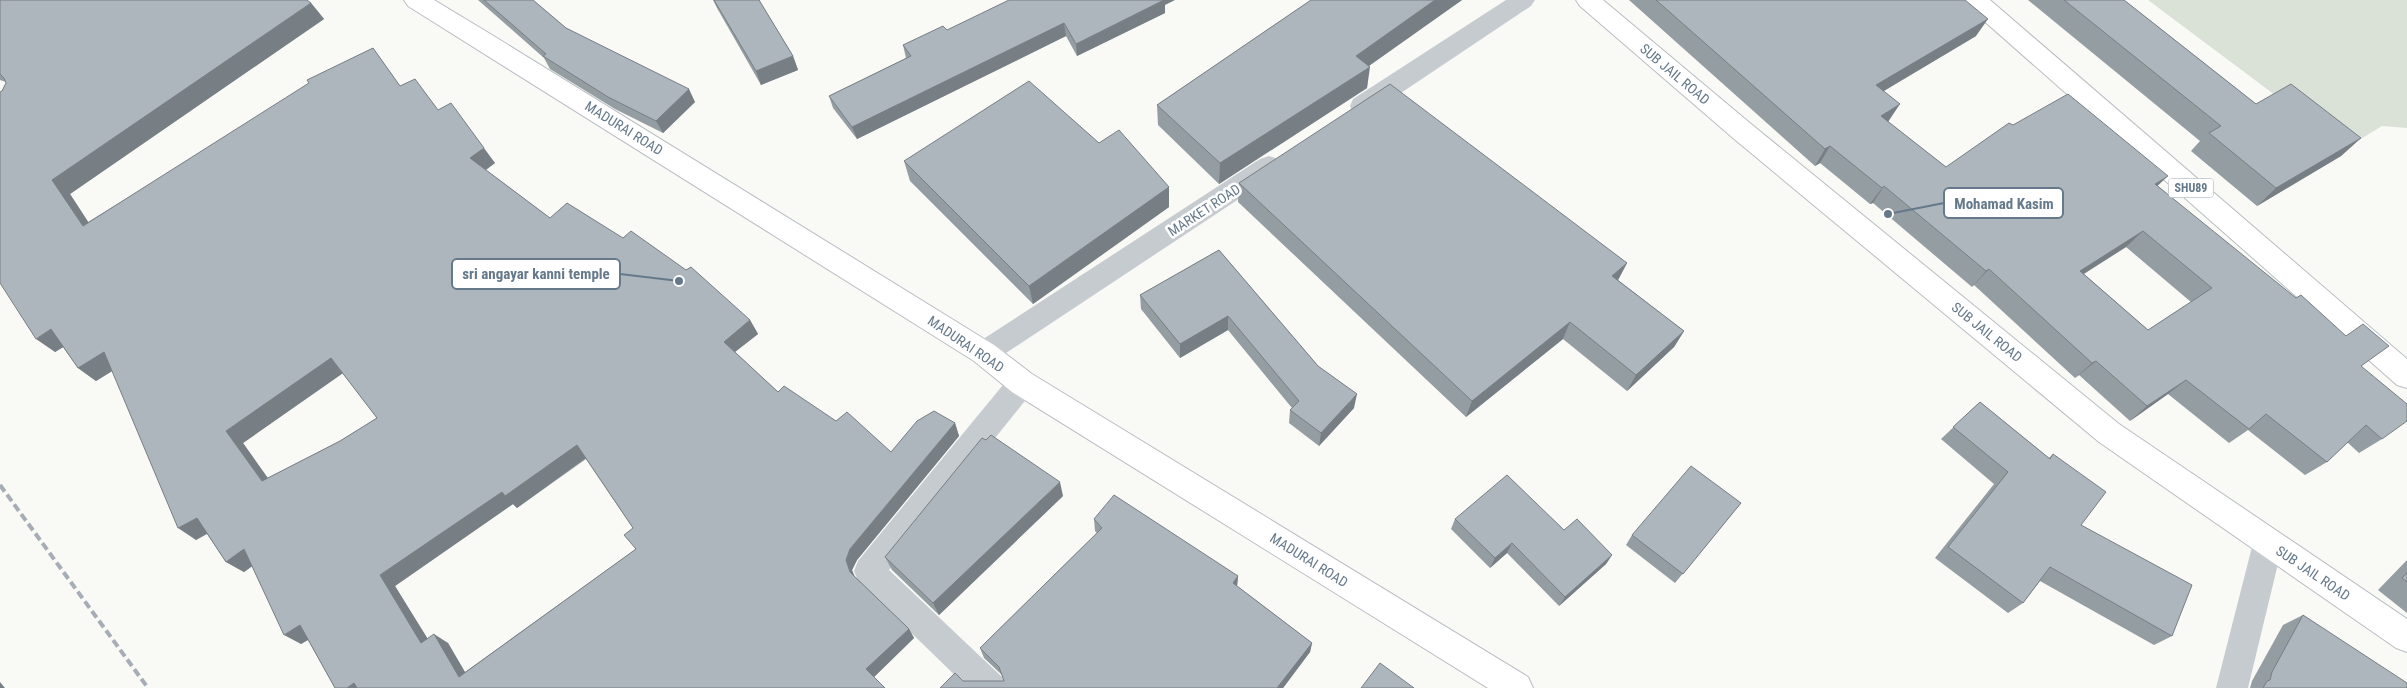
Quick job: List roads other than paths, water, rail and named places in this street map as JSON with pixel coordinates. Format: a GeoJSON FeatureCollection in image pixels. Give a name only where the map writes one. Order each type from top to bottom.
{"type":"FeatureCollection","features":[{"type":"Feature","properties":{"kind":"main road","name":"MADURAI ROAD"},"geometry":{"type":"LineString","coordinates":[[416,0],[984,353],[1022,383],[1517,688]]}},
{"type":"Feature","properties":{"kind":"main road","name":"SUB JAIL ROAD"},"geometry":{"type":"LineString","coordinates":[[1588,0],[1742,131],[2109,433],[2407,637]]}},
{"type":"Feature","properties":{"kind":"main road","name":"SHU89"},"geometry":{"type":"LineString","coordinates":[[1976,0],[2407,376]]}},
{"type":"Feature","properties":{"kind":"street"},"geometry":{"type":"LineString","coordinates":[[1341,120],[1523,0]]}},
{"type":"Feature","properties":{"kind":"street","name":"MARKET ROAD"},"geometry":{"type":"LineString","coordinates":[[984,353],[1291,152]]}},
{"type":"Feature","properties":{"kind":"street"},"geometry":{"type":"LineString","coordinates":[[991,688],[869,570],[1022,383]]}},
{"type":"Feature","properties":{"kind":"street"},"geometry":{"type":"LineString","coordinates":[[2232,688],[2268,543]]}},
{"type":"Feature","properties":{"kind":"railway"},"geometry":{"type":"LineString","coordinates":[[0,485],[148,688]]}},
{"type":"Feature","properties":{"kind":"place","name":"Mohamad Kasim"},"geometry":{"type":"Point","coordinates":[1888,214]}},
{"type":"Feature","properties":{"kind":"place","name":"sri angayar kanni temple"},"geometry":{"type":"Point","coordinates":[679,281]}}]}
